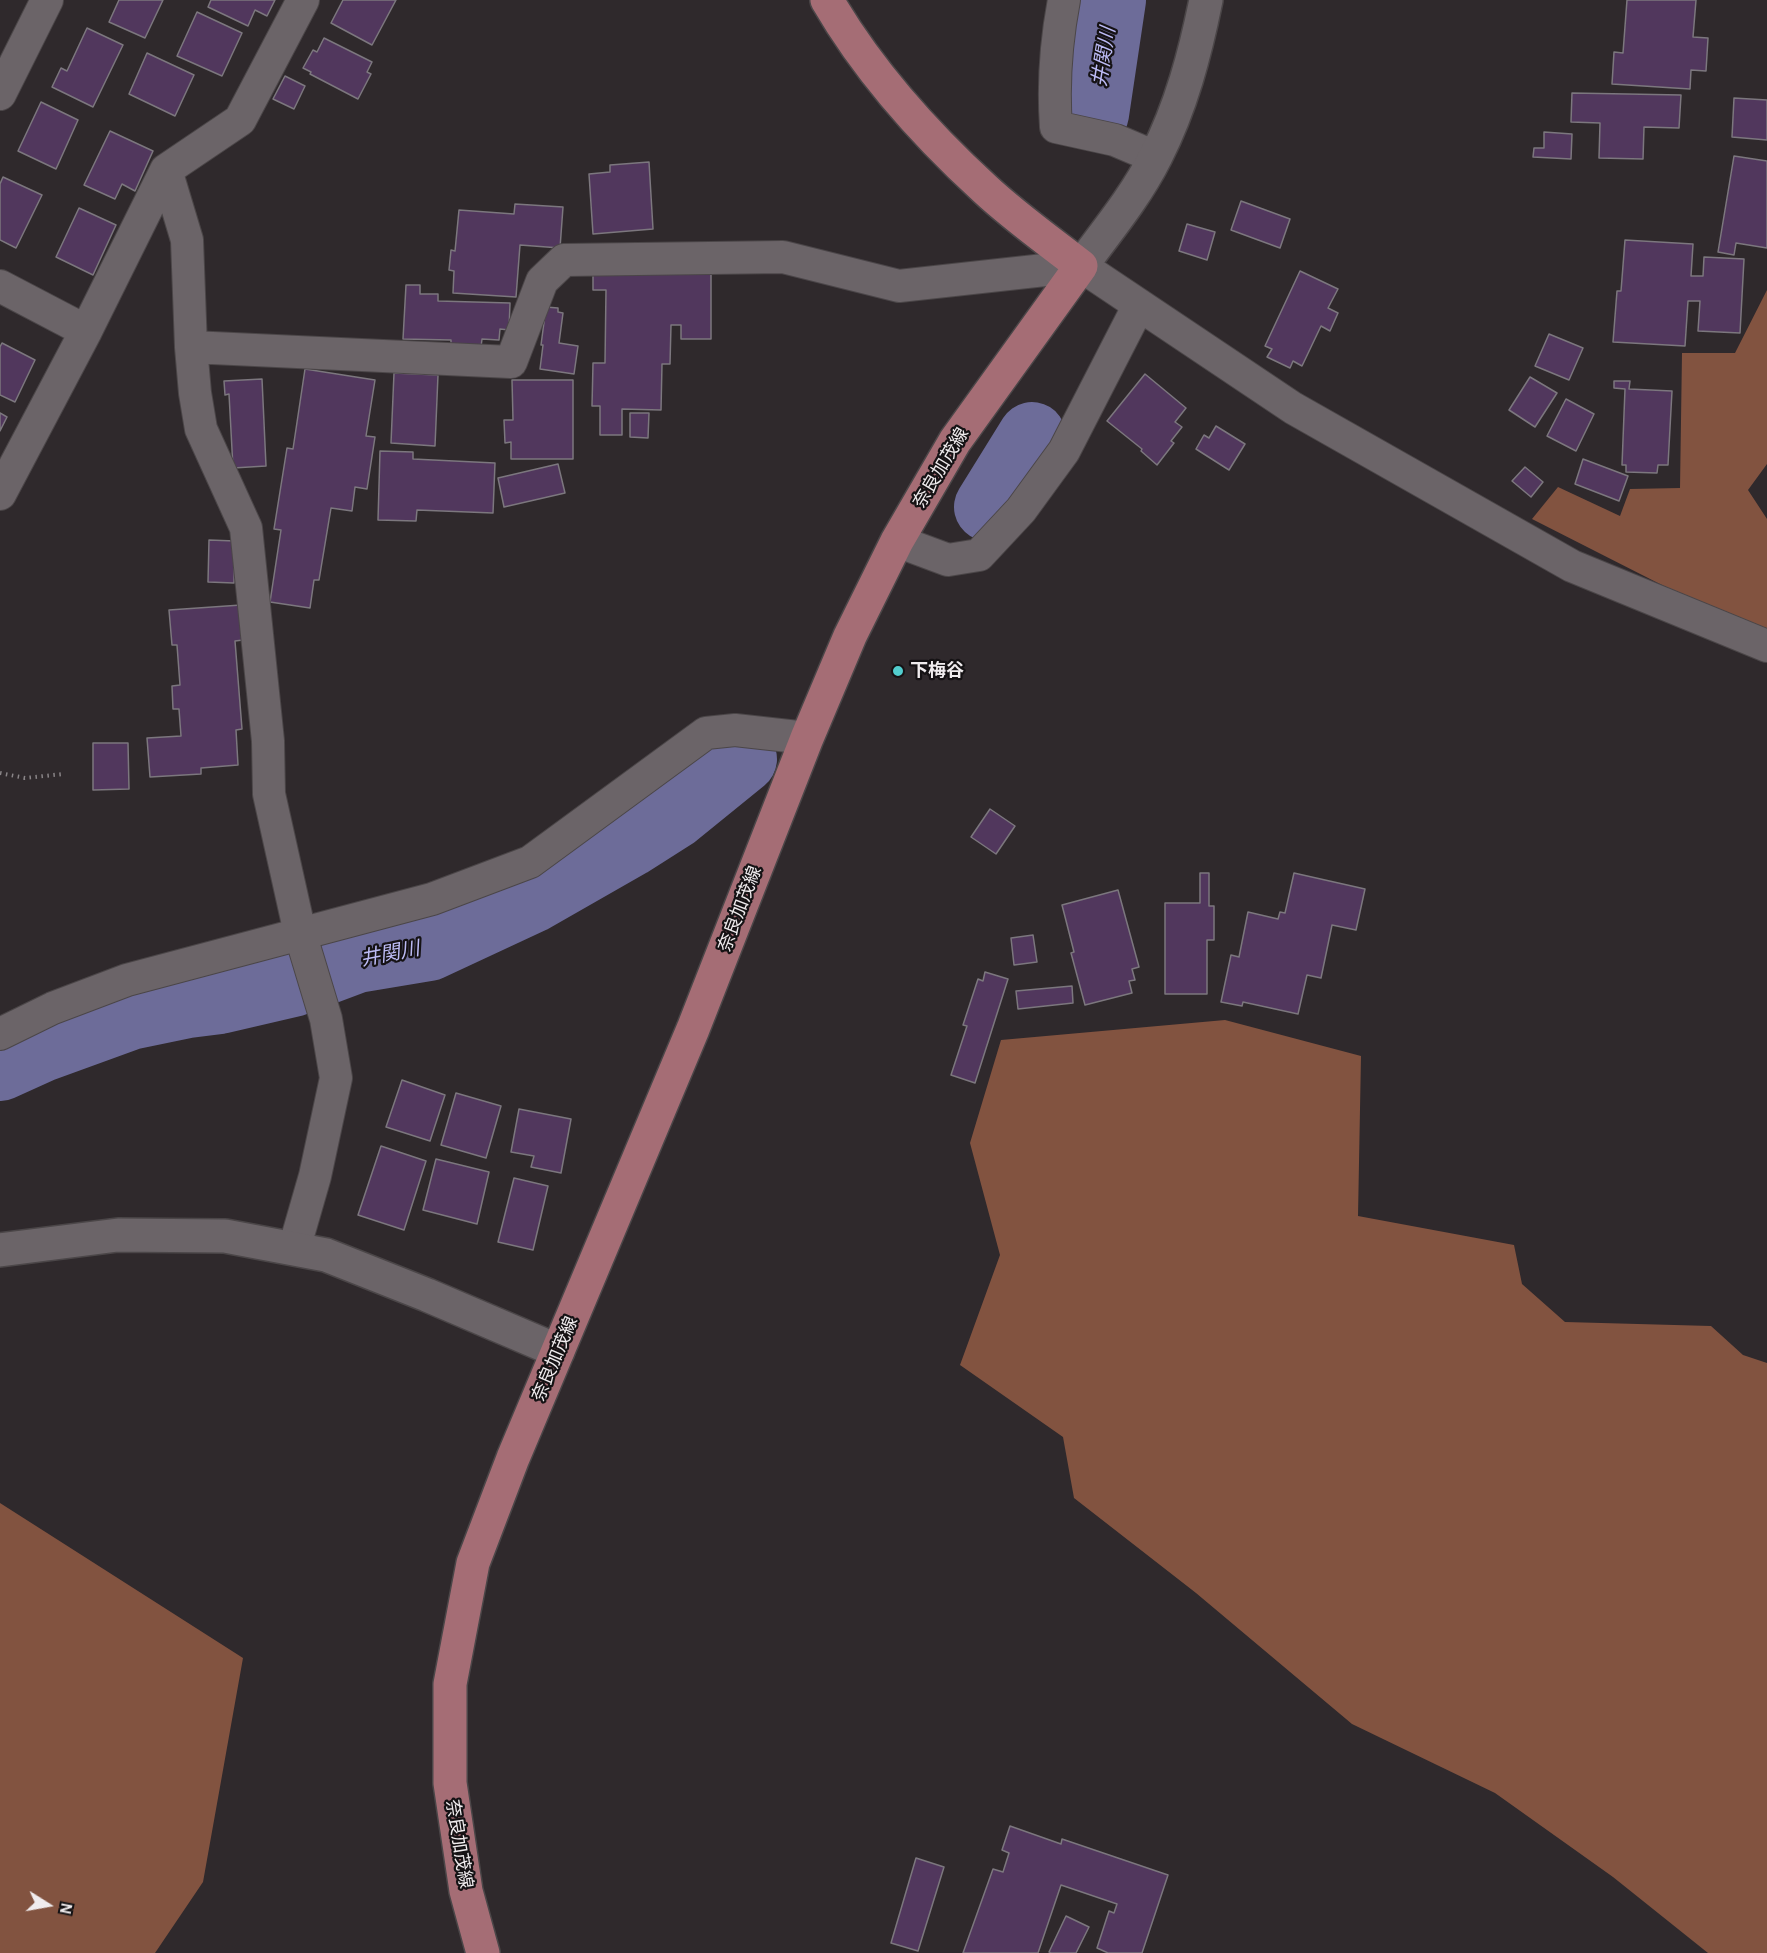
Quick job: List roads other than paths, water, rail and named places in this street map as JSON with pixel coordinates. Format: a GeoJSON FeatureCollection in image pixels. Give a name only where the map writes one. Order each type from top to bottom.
{"type":"FeatureCollection","features":[{"type":"Feature","properties":{"kind":"main road"},"geometry":{"type":"LineString","coordinates":[[827,0],[901,105],[985,190],[1081,266]]}},
{"type":"Feature","properties":{"kind":"main road","name":"奈良加茂線"},"geometry":{"type":"LineString","coordinates":[[483,1953],[466,1891],[450,1783],[450,1684],[473,1563],[513,1458],[693,1029],[807,738],[850,636],[897,541],[955,441],[1081,266]]}},
{"type":"Feature","properties":{"kind":"street"},"geometry":{"type":"LineString","coordinates":[[0,94],[47,0]]}},
{"type":"Feature","properties":{"kind":"street"},"geometry":{"type":"LineString","coordinates":[[0,494],[86,331],[166,170],[240,120],[303,0]]}},
{"type":"Feature","properties":{"kind":"street"},"geometry":{"type":"LineString","coordinates":[[1064,0],[1059,27],[1054,95],[1056,127],[1115,140],[1155,157]]}},
{"type":"Feature","properties":{"kind":"street"},"geometry":{"type":"LineString","coordinates":[[1081,266],[1122,212],[1155,157],[1181,99],[1206,0]]}},
{"type":"Feature","properties":{"kind":"street"},"geometry":{"type":"LineString","coordinates":[[166,170],[188,240],[191,347],[201,429],[246,528],[268,741],[269,794],[303,942],[326,1019],[336,1078],[315,1176],[294,1249]]}},
{"type":"Feature","properties":{"kind":"street"},"geometry":{"type":"LineString","coordinates":[[191,347],[511,362],[542,281],[564,260],[783,257],[898,286],[1081,266],[1293,408],[1572,566],[1767,646]]}},
{"type":"Feature","properties":{"kind":"street"},"geometry":{"type":"LineString","coordinates":[[0,286],[86,331]]}},
{"type":"Feature","properties":{"kind":"street"},"geometry":{"type":"LineString","coordinates":[[897,541],[948,560],[979,555],[1021,510],[1064,451],[1139,305]]}},
{"type":"Feature","properties":{"kind":"street"},"geometry":{"type":"LineString","coordinates":[[0,1034],[53,1008],[127,980],[303,942],[432,899],[530,862],[706,733],[735,730],[807,738]]}},
{"type":"Feature","properties":{"kind":"street"},"geometry":{"type":"LineString","coordinates":[[0,1250],[118,1235],[225,1236],[326,1255],[428,1295],[558,1351]]}},
{"type":"Feature","properties":{"kind":"waterway","name":"井関川"},"geometry":{"type":"LineString","coordinates":[[1095,114],[1112,0]]}},
{"type":"Feature","properties":{"kind":"waterway","name":"井関川"},"geometry":{"type":"LineString","coordinates":[[988,507],[1032,436]]}},
{"type":"Feature","properties":{"kind":"waterway","name":"井関川"},"geometry":{"type":"LineString","coordinates":[[0,1067],[42,1048],[130,1016],[220,1000],[293,983],[357,959],[429,947],[532,899],[630,843],[674,815],[743,759]]}},
{"type":"Feature","properties":{"kind":"place","name":"下梅谷"},"geometry":{"type":"Point","coordinates":[898,671]}}]}
